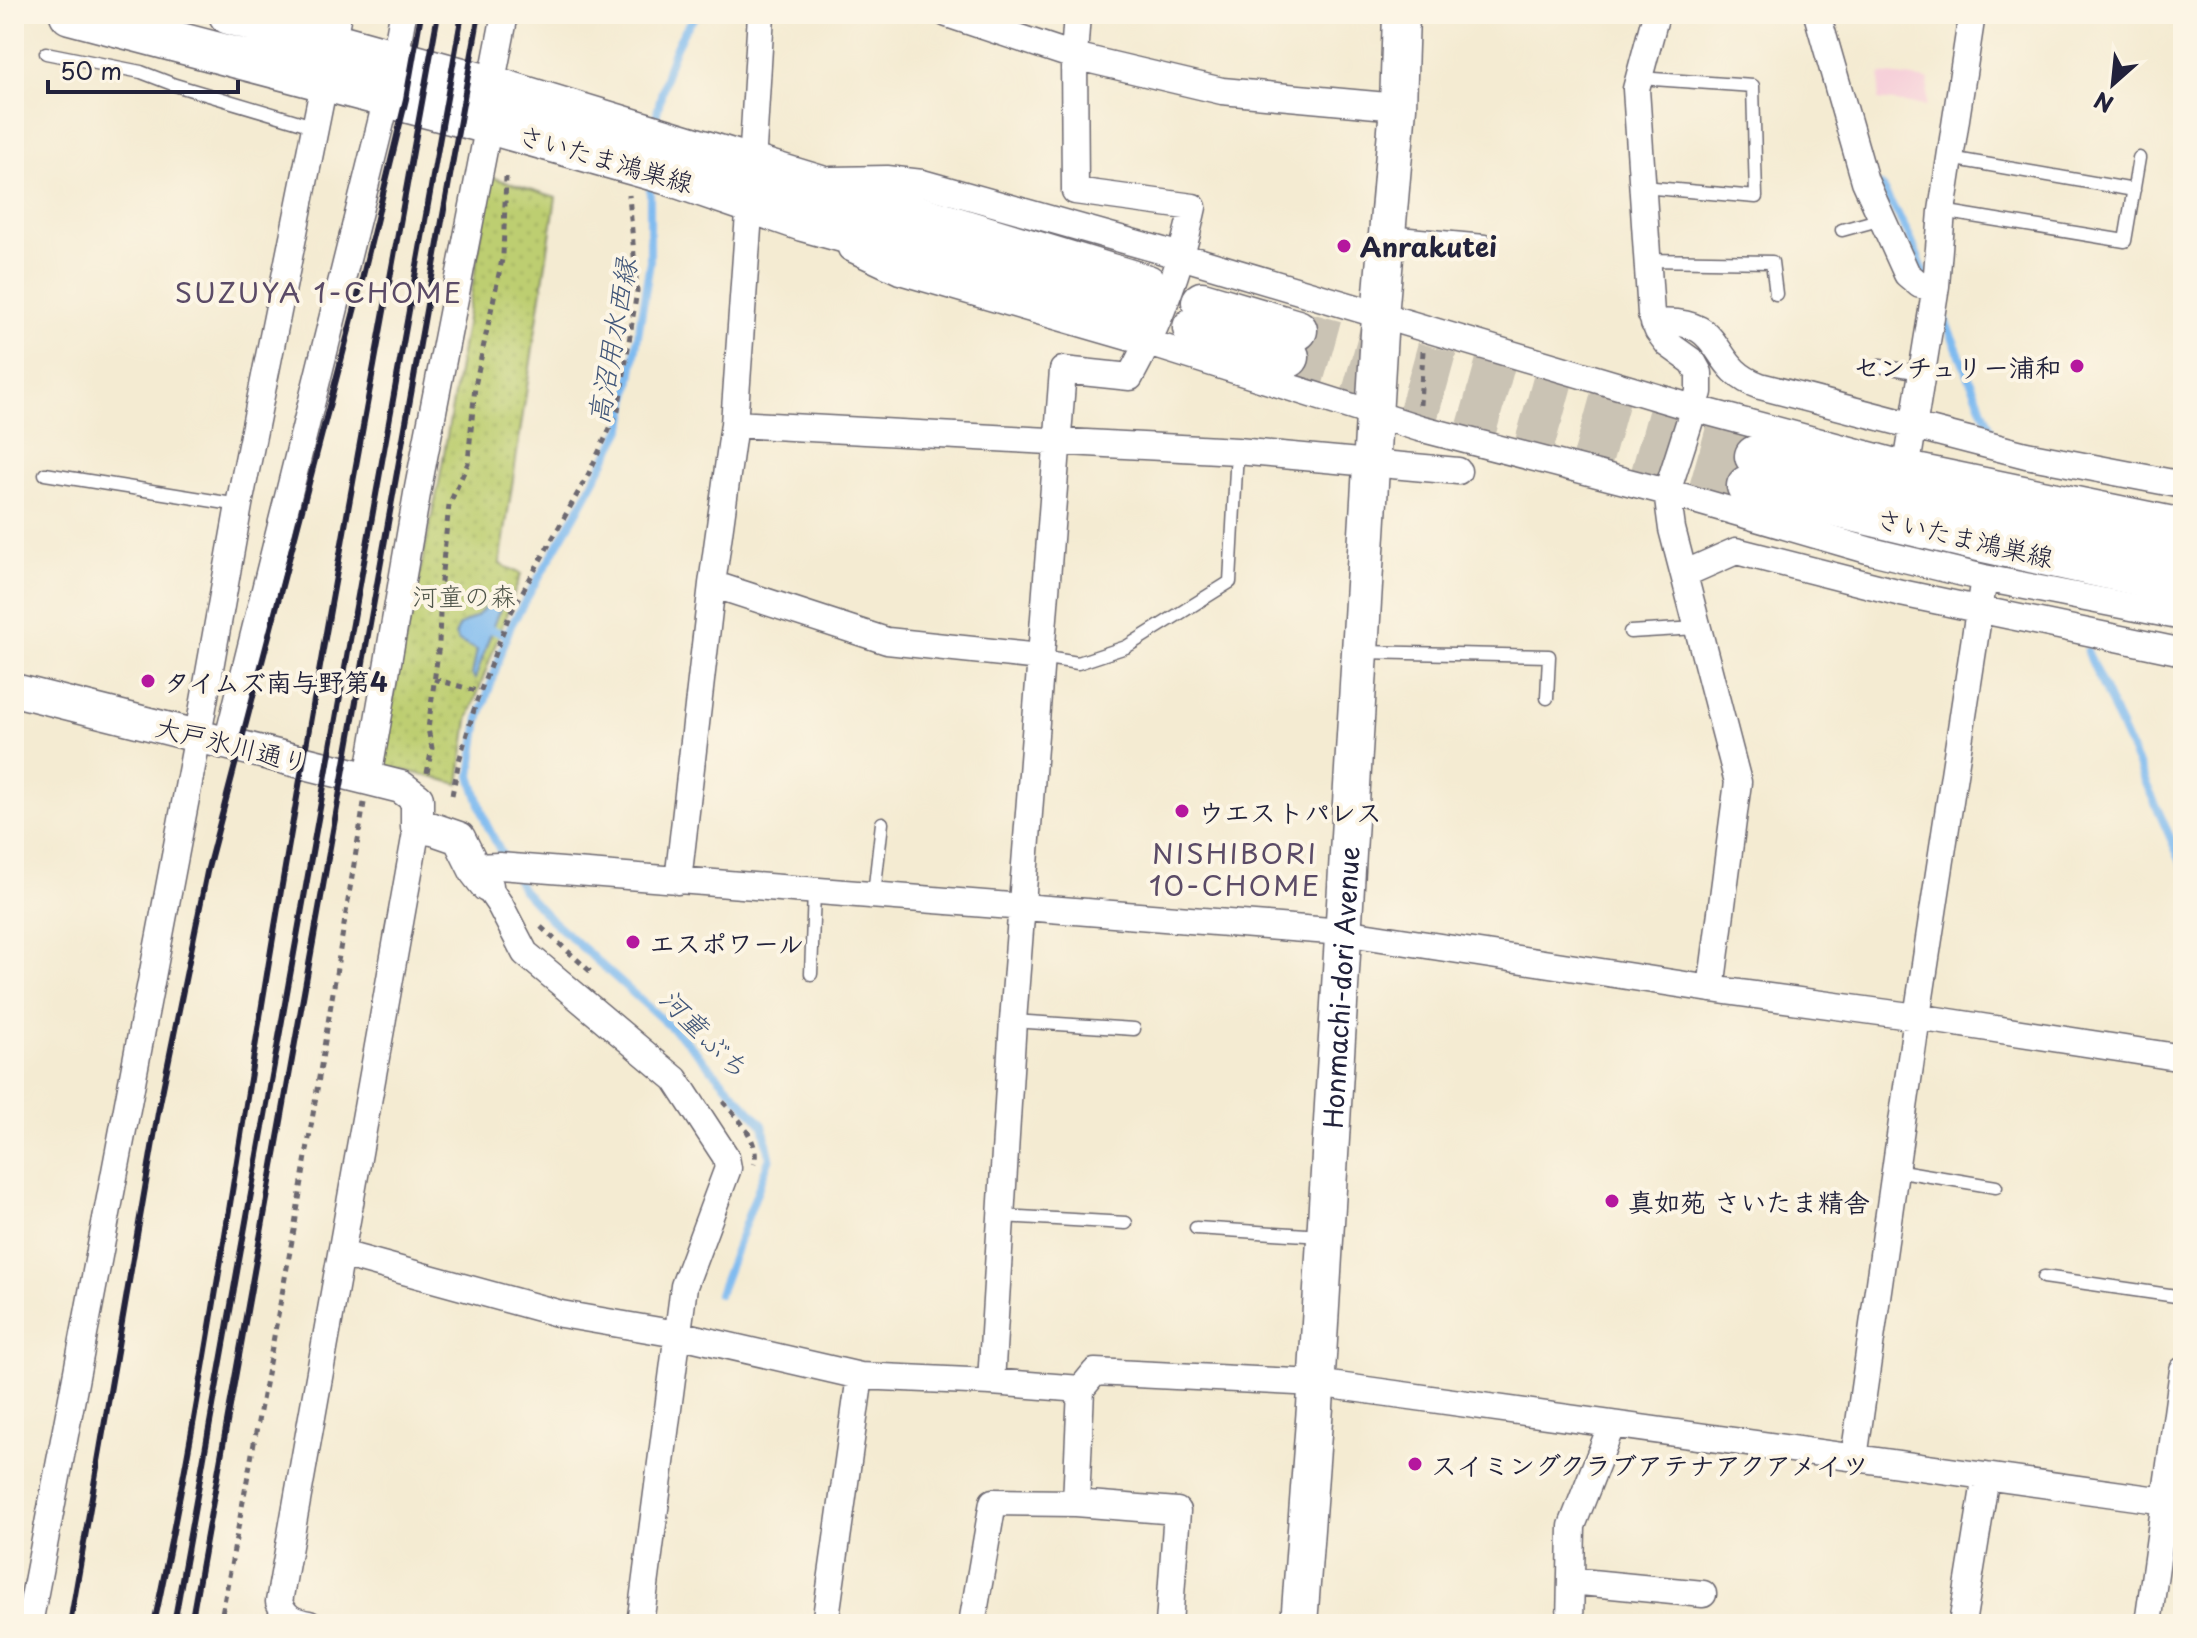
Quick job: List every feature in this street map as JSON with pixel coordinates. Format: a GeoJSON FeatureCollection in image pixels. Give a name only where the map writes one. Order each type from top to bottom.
{"type":"FeatureCollection","features":[{"type":"Feature","properties":{"kind":"main road","name":"さいたま鴻巣線"},"geometry":{"type":"LineString","coordinates":[[70,14],[387,98],[490,105]]}},
{"type":"Feature","properties":{"kind":"main road","name":"さいたま鴻巣線"},"geometry":{"type":"LineString","coordinates":[[229,14],[335,28],[490,105],[627,162],[668,157],[751,183],[803,221],[1145,314]]}},
{"type":"Feature","properties":{"kind":"main road","name":"Honmachi-dori Avenue"},"geometry":{"type":"LineString","coordinates":[[1299,1624],[1325,1236],[1358,652],[1373,464],[1380,316],[1398,107],[1401,14]]}},
{"type":"Feature","properties":{"kind":"main road","name":"さいたま鴻巣線"},"geometry":{"type":"LineString","coordinates":[[751,183],[802,180],[1145,314]]}},
{"type":"Feature","properties":{"kind":"main road"},"geometry":{"type":"LineString","coordinates":[[1197,315],[1293,343]]}},
{"type":"Feature","properties":{"kind":"main road","name":"さいたま鴻巣線"},"geometry":{"type":"LineString","coordinates":[[2183,554],[1998,514],[1751,471],[1970,539],[2183,585]]}},
{"type":"Feature","properties":{"kind":"street"},"geometry":{"type":"LineString","coordinates":[[395,58],[403,14]]}},
{"type":"Feature","properties":{"kind":"street"},"geometry":{"type":"LineString","coordinates":[[368,778],[505,14]]}},
{"type":"Feature","properties":{"kind":"street"},"geometry":{"type":"LineString","coordinates":[[678,881],[734,424],[761,14]]}},
{"type":"Feature","properties":{"kind":"street"},"geometry":{"type":"LineString","coordinates":[[947,14],[975,18],[1074,56],[1222,91],[1398,107]]}},
{"type":"Feature","properties":{"kind":"street"},"geometry":{"type":"LineString","coordinates":[[991,1382],[1013,1021],[1063,370],[1130,377],[1145,314],[1181,256],[1193,207],[1075,191],[1074,56],[1077,14]]}},
{"type":"Feature","properties":{"kind":"street"},"geometry":{"type":"LineString","coordinates":[[1656,14],[1636,89],[1651,314],[1668,344],[1693,362],[1699,373],[1699,392],[1667,492],[1672,529],[1738,782],[1711,989]]}},
{"type":"Feature","properties":{"kind":"street"},"geometry":{"type":"LineString","coordinates":[[1817,14],[1865,181],[1907,274],[1920,285],[1936,286]]}},
{"type":"Feature","properties":{"kind":"street"},"geometry":{"type":"LineString","coordinates":[[1907,465],[1936,286],[1942,211],[1972,14]]}},
{"type":"Feature","properties":{"kind":"street"},"geometry":{"type":"LineString","coordinates":[[213,739],[239,505],[335,28]]}},
{"type":"Feature","properties":{"kind":"street"},"geometry":{"type":"LineString","coordinates":[[29,1624],[213,739],[387,98]]}},
{"type":"Feature","properties":{"kind":"street"},"geometry":{"type":"LineString","coordinates":[[802,180],[887,179],[922,183],[1181,256],[1693,408],[1907,465],[2183,522]]}},
{"type":"Feature","properties":{"kind":"street"},"geometry":{"type":"LineString","coordinates":[[1145,314],[1375,414],[1667,492],[1871,551],[1984,578],[2183,617]]}},
{"type":"Feature","properties":{"kind":"street"},"geometry":{"type":"LineString","coordinates":[[1654,323],[1675,321],[1699,328],[1716,344],[1737,376],[1750,383],[2026,455],[2183,485]]}},
{"type":"Feature","properties":{"kind":"street"},"geometry":{"type":"LineString","coordinates":[[734,424],[1237,451],[1458,471]]}},
{"type":"Feature","properties":{"kind":"street"},"geometry":{"type":"LineString","coordinates":[[1684,574],[1736,551],[1901,593],[2183,652]]}},
{"type":"Feature","properties":{"kind":"street"},"geometry":{"type":"LineString","coordinates":[[1854,1458],[1984,578]]}},
{"type":"Feature","properties":{"kind":"street"},"geometry":{"type":"LineString","coordinates":[[712,584],[887,641],[1040,657]]}},
{"type":"Feature","properties":{"kind":"street","name":"大戸氷川通り"},"geometry":{"type":"LineString","coordinates":[[14,690],[368,778],[401,787],[413,794]]}},
{"type":"Feature","properties":{"kind":"street"},"geometry":{"type":"LineString","coordinates":[[309,1624],[283,1614],[279,1602],[417,827],[419,806],[413,794]]}},
{"type":"Feature","properties":{"kind":"street"},"geometry":{"type":"LineString","coordinates":[[417,827],[454,835],[466,849],[496,872],[874,894],[1343,932],[2183,1058]]}},
{"type":"Feature","properties":{"kind":"street"},"geometry":{"type":"LineString","coordinates":[[496,872],[500,905],[525,953],[675,1079],[726,1157],[728,1168],[684,1286],[640,1624]]}},
{"type":"Feature","properties":{"kind":"street"},"geometry":{"type":"LineString","coordinates":[[342,1254],[561,1314],[677,1334],[860,1376],[1081,1389]]}},
{"type":"Feature","properties":{"kind":"street"},"geometry":{"type":"LineString","coordinates":[[2148,1624],[2174,1500],[2183,1370]]}},
{"type":"Feature","properties":{"kind":"street"},"geometry":{"type":"LineString","coordinates":[[1076,1503],[1081,1389],[1095,1372],[1316,1383],[2174,1500]]}},
{"type":"Feature","properties":{"kind":"street"},"geometry":{"type":"LineString","coordinates":[[825,1624],[860,1376]]}},
{"type":"Feature","properties":{"kind":"street"},"geometry":{"type":"LineString","coordinates":[[1570,1624],[1572,1526],[1612,1424]]}},
{"type":"Feature","properties":{"kind":"street"},"geometry":{"type":"LineString","coordinates":[[1962,1624],[1986,1476]]}},
{"type":"Feature","properties":{"kind":"street"},"geometry":{"type":"LineString","coordinates":[[2174,1500],[2183,1527]]}},
{"type":"Feature","properties":{"kind":"street"},"geometry":{"type":"LineString","coordinates":[[972,1624],[993,1502],[1076,1503],[1177,1511],[1169,1624]]}},
{"type":"Feature","properties":{"kind":"street"},"geometry":{"type":"LineString","coordinates":[[1571,1581],[1703,1594]]}},
{"type":"Feature","properties":{"kind":"lane"},"geometry":{"type":"LineString","coordinates":[[46,53],[141,72],[316,127]]}},
{"type":"Feature","properties":{"kind":"lane"},"geometry":{"type":"LineString","coordinates":[[1639,78],[1753,86],[1756,197],[1643,187]]}},
{"type":"Feature","properties":{"kind":"lane"},"geometry":{"type":"LineString","coordinates":[[1950,158],[2134,190]]}},
{"type":"Feature","properties":{"kind":"lane"},"geometry":{"type":"LineString","coordinates":[[1942,211],[2125,241],[2139,158]]}},
{"type":"Feature","properties":{"kind":"lane"},"geometry":{"type":"LineString","coordinates":[[1842,230],[1882,219]]}},
{"type":"Feature","properties":{"kind":"lane"},"geometry":{"type":"LineString","coordinates":[[1388,232],[1485,241]]}},
{"type":"Feature","properties":{"kind":"lane"},"geometry":{"type":"LineString","coordinates":[[1647,260],[1772,262],[1776,294]]}},
{"type":"Feature","properties":{"kind":"lane"},"geometry":{"type":"LineString","coordinates":[[1880,366],[1921,373]]}},
{"type":"Feature","properties":{"kind":"lane"},"geometry":{"type":"LineString","coordinates":[[1040,657],[1078,663],[1126,647],[1230,582],[1237,451]]}},
{"type":"Feature","properties":{"kind":"lane"},"geometry":{"type":"LineString","coordinates":[[45,474],[239,505]]}},
{"type":"Feature","properties":{"kind":"lane"},"geometry":{"type":"LineString","coordinates":[[1630,632],[1697,628]]}},
{"type":"Feature","properties":{"kind":"lane"},"geometry":{"type":"LineString","coordinates":[[1358,652],[1549,656],[1547,698]]}},
{"type":"Feature","properties":{"kind":"lane"},"geometry":{"type":"LineString","coordinates":[[874,894],[882,823]]}},
{"type":"Feature","properties":{"kind":"lane"},"geometry":{"type":"LineString","coordinates":[[811,974],[814,891]]}},
{"type":"Feature","properties":{"kind":"lane"},"geometry":{"type":"LineString","coordinates":[[1013,1021],[1134,1029]]}},
{"type":"Feature","properties":{"kind":"lane"},"geometry":{"type":"LineString","coordinates":[[1895,1170],[1996,1187]]}},
{"type":"Feature","properties":{"kind":"lane"},"geometry":{"type":"LineString","coordinates":[[1001,1216],[1126,1223]]}},
{"type":"Feature","properties":{"kind":"lane"},"geometry":{"type":"LineString","coordinates":[[1196,1228],[1325,1236]]}},
{"type":"Feature","properties":{"kind":"lane"},"geometry":{"type":"LineString","coordinates":[[2044,1277],[2183,1297]]}},
{"type":"Feature","properties":{"kind":"path"},"geometry":{"type":"LineString","coordinates":[[452,795],[480,692],[502,634],[531,574],[588,475],[618,411],[637,291],[627,162]]}},
{"type":"Feature","properties":{"kind":"path"},"geometry":{"type":"LineString","coordinates":[[413,794],[425,781],[432,748],[428,729],[449,505],[468,463],[475,386],[503,255],[505,175]]}},
{"type":"Feature","properties":{"kind":"path"},"geometry":{"type":"LineString","coordinates":[[1420,410],[1423,347]]}},
{"type":"Feature","properties":{"kind":"path"},"geometry":{"type":"LineString","coordinates":[[434,679],[480,692]]}},
{"type":"Feature","properties":{"kind":"path"},"geometry":{"type":"LineString","coordinates":[[220,1624],[294,1230],[368,778]]}},
{"type":"Feature","properties":{"kind":"shaded area"},"geometry":{"type":"Polygon","coordinates":[[[1881,74],[1929,80],[1926,106],[1878,100],[1881,74]]]}},
{"type":"Feature","properties":{"kind":"green space","name":"河童の森"},"geometry":{"type":"Polygon","coordinates":[[[491,177],[556,197],[500,564],[521,574],[468,720],[459,784],[379,764],[439,483],[491,177]]]}},
{"type":"Feature","properties":{"kind":"water"},"geometry":{"type":"Polygon","coordinates":[[[501,590],[508,594],[496,618],[475,679],[472,675],[477,650],[458,641],[455,635],[460,625],[477,616],[501,590]]]}},
{"type":"Feature","properties":{"kind":"waterway","name":"高沼用水西縁"},"geometry":{"type":"LineString","coordinates":[[655,123],[674,51],[688,25],[698,14]]}},
{"type":"Feature","properties":{"kind":"waterway","name":"高沼用水西縁"},"geometry":{"type":"LineString","coordinates":[[506,862],[486,823],[471,776],[479,719],[510,627],[623,427],[650,262],[650,180]]}},
{"type":"Feature","properties":{"kind":"waterway"},"geometry":{"type":"LineString","coordinates":[[1881,186],[1908,233],[1928,281]]}},
{"type":"Feature","properties":{"kind":"waterway"},"geometry":{"type":"LineString","coordinates":[[1940,308],[1990,427]]}},
{"type":"Feature","properties":{"kind":"waterway"},"geometry":{"type":"LineString","coordinates":[[493,630],[507,635]]}},
{"type":"Feature","properties":{"kind":"waterway"},"geometry":{"type":"LineString","coordinates":[[2087,651],[2183,866]]}},
{"type":"Feature","properties":{"kind":"waterway","name":"河童ぶち"},"geometry":{"type":"LineString","coordinates":[[513,873],[522,889],[546,915],[686,1041],[763,1125],[770,1157],[719,1294]]}},
{"type":"Feature","properties":{"kind":"tunnel"},"geometry":{"type":"LineString","coordinates":[[1297,330],[1755,456]]}},
{"type":"Feature","properties":{"kind":"tunnel"},"geometry":{"type":"LineString","coordinates":[[1289,357],[1747,486]]}},
{"type":"Feature","properties":{"kind":"railway"},"geometry":{"type":"LineString","coordinates":[[70,1624],[158,1113],[207,872],[359,292],[406,99],[421,14]]}},
{"type":"Feature","properties":{"kind":"railway"},"geometry":{"type":"LineString","coordinates":[[154,1624],[207,1346],[267,972],[438,14]]}},
{"type":"Feature","properties":{"kind":"railway"},"geometry":{"type":"LineString","coordinates":[[174,1624],[462,14]]}},
{"type":"Feature","properties":{"kind":"railway"},"geometry":{"type":"LineString","coordinates":[[191,1624],[479,14]]}},
{"type":"Feature","properties":{"kind":"place","name":"Anrakutei"},"geometry":{"type":"Point","coordinates":[1344,246]}},
{"type":"Feature","properties":{"kind":"place","name":"センチュリー浦和"},"geometry":{"type":"Point","coordinates":[2077,366]}},
{"type":"Feature","properties":{"kind":"place","name":"タイムズ南与野第4"},"geometry":{"type":"Point","coordinates":[148,681]}},
{"type":"Feature","properties":{"kind":"place","name":"ウエストパレス"},"geometry":{"type":"Point","coordinates":[1182,811]}},
{"type":"Feature","properties":{"kind":"place","name":"エスポワール"},"geometry":{"type":"Point","coordinates":[633,942]}},
{"type":"Feature","properties":{"kind":"place","name":"真如苑 さいたま精舎"},"geometry":{"type":"Point","coordinates":[1612,1201]}},
{"type":"Feature","properties":{"kind":"place","name":"スイミングクラブアテナアクアメイツ"},"geometry":{"type":"Point","coordinates":[1415,1464]}},
{"type":"Feature","properties":{"kind":"district","name":"SUZUYA 1-CHOME"},"geometry":{"type":"Point","coordinates":[319,291]}},
{"type":"Feature","properties":{"kind":"district","name":"NISHIBORI 10-CHOME"},"geometry":{"type":"Point","coordinates":[1235,868]}}]}
